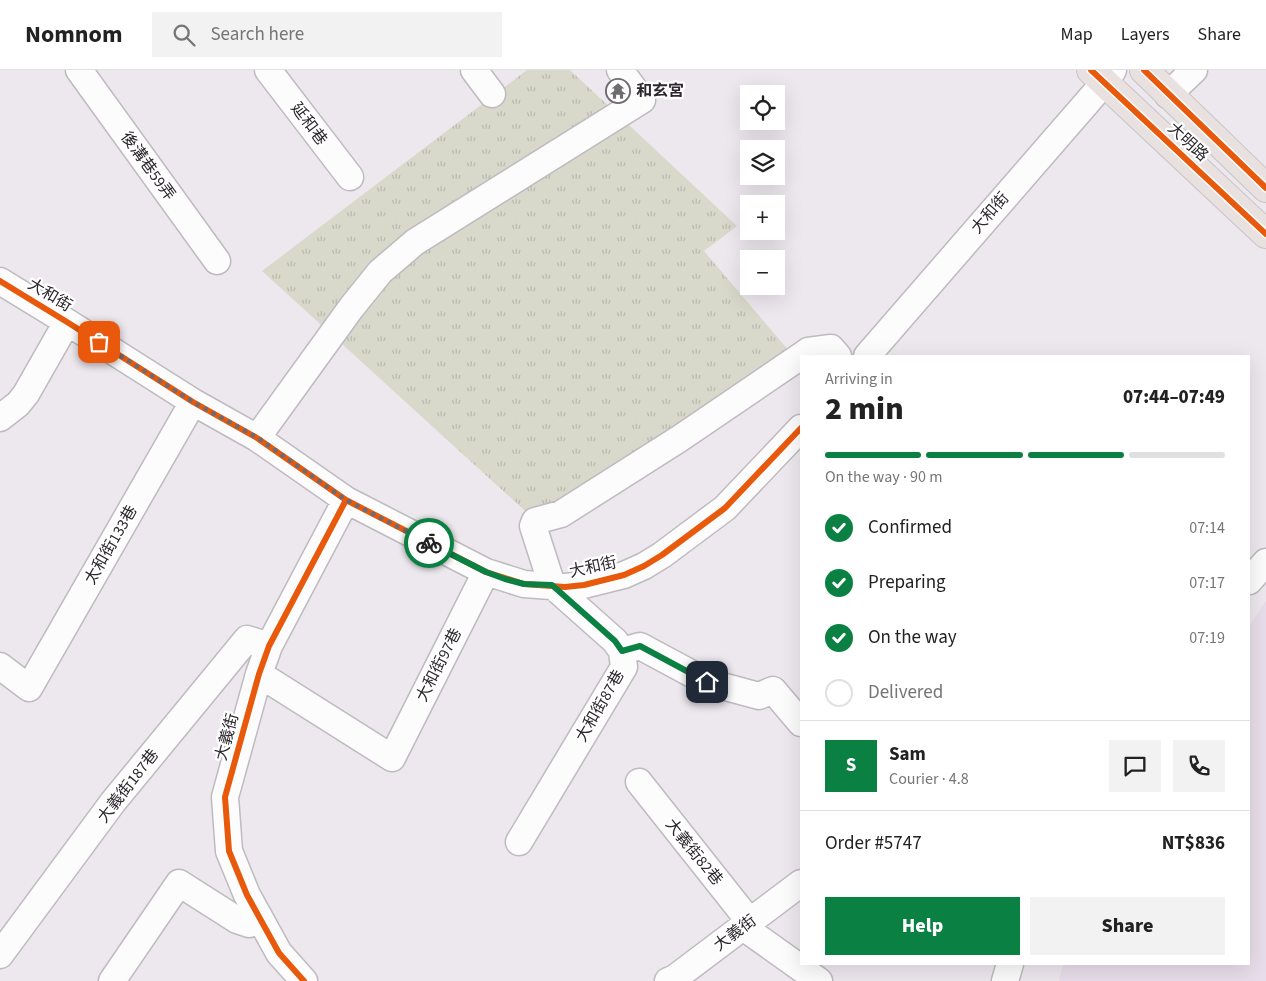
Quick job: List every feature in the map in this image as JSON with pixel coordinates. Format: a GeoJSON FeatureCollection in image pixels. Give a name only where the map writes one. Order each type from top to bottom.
{"type":"FeatureCollection","features":[{"type":"Feature","properties":{"kind":"main road","name":"大明路"},"geometry":{"type":"LineString","coordinates":[[1144,70],[1266,188]]}},
{"type":"Feature","properties":{"kind":"main road","name":"大明路"},"geometry":{"type":"LineString","coordinates":[[1103,74],[1266,234]]}},
{"type":"Feature","properties":{"kind":"street","name":"後溝巷59弄"},"geometry":{"type":"LineString","coordinates":[[79,70],[217,261]]}},
{"type":"Feature","properties":{"kind":"street","name":"延和巷"},"geometry":{"type":"LineString","coordinates":[[268,70],[350,177]]}},
{"type":"Feature","properties":{"kind":"street"},"geometry":{"type":"LineString","coordinates":[[474,70],[492,94]]}},
{"type":"Feature","properties":{"kind":"street"},"geometry":{"type":"LineString","coordinates":[[258,438],[351,308],[380,272],[415,242],[642,100],[620,70]]}},
{"type":"Feature","properties":{"kind":"street"},"geometry":{"type":"LineString","coordinates":[[1168,95],[1194,70]]}},
{"type":"Feature","properties":{"kind":"street","name":"大和街"},"geometry":{"type":"LineString","coordinates":[[868,355],[1103,74]]}},
{"type":"Feature","properties":{"kind":"street","name":"大和街"},"geometry":{"type":"LineString","coordinates":[[0,281],[193,402],[258,438],[346,500],[486,572],[524,584],[564,587],[604,581],[644,566],[726,508],[800,429]]}},
{"type":"Feature","properties":{"kind":"street"},"geometry":{"type":"LineString","coordinates":[[0,418],[18,404],[26,394],[67,322]]}},
{"type":"Feature","properties":{"kind":"street"},"geometry":{"type":"LineString","coordinates":[[803,355],[808,352],[831,348],[837,355]]}},
{"type":"Feature","properties":{"kind":"street"},"geometry":{"type":"LineString","coordinates":[[552,585],[533,526],[535,521],[561,514],[679,439],[800,357]]}},
{"type":"Feature","properties":{"kind":"street","name":"太和街133巷"},"geometry":{"type":"LineString","coordinates":[[0,666],[29,688],[193,402]]}},
{"type":"Feature","properties":{"kind":"street","name":"大義街"},"geometry":{"type":"LineString","coordinates":[[299,979],[279,953],[247,896],[229,851],[225,797],[258,674],[269,646],[346,500]]}},
{"type":"Feature","properties":{"kind":"street"},"geometry":{"type":"LineString","coordinates":[[1250,580],[1266,562]]}},
{"type":"Feature","properties":{"kind":"street","name":"大和街97巷"},"geometry":{"type":"LineString","coordinates":[[258,674],[392,758],[486,572]]}},
{"type":"Feature","properties":{"kind":"street","name":"大和街87巷"},"geometry":{"type":"LineString","coordinates":[[519,842],[624,667],[622,651],[615,641],[552,585]]}},
{"type":"Feature","properties":{"kind":"street","name":"大義街187巷"},"geometry":{"type":"LineString","coordinates":[[0,955],[113,802],[247,639],[269,646]]}},
{"type":"Feature","properties":{"kind":"street"},"geometry":{"type":"LineString","coordinates":[[622,651],[640,646],[707,682],[759,696],[773,690],[800,722]]}},
{"type":"Feature","properties":{"kind":"street","name":"大義街82巷"},"geometry":{"type":"LineString","coordinates":[[639,782],[747,924],[819,981]]}},
{"type":"Feature","properties":{"kind":"street"},"geometry":{"type":"LineString","coordinates":[[112,981],[179,883],[237,920],[249,924],[258,916]]}},
{"type":"Feature","properties":{"kind":"street","name":"大義街"},"geometry":{"type":"LineString","coordinates":[[668,981],[800,884]]}},
{"type":"Feature","properties":{"kind":"street"},"geometry":{"type":"LineString","coordinates":[[1005,981],[1010,965]]}},
{"type":"Feature","properties":{"kind":"shaded area"},"geometry":{"type":"Polygon","coordinates":[[[1266,601],[1266,981],[1059,981],[1063,965],[1250,965],[1250,625],[1266,601]]]}},
{"type":"Feature","properties":{"kind":"green space"},"geometry":{"type":"Polygon","coordinates":[[[527,70],[570,70],[737,226],[704,251],[800,366],[546,530],[262,271],[527,70]]]}},
{"type":"Feature","properties":{"kind":"cycle path"},"geometry":{"type":"LineString","coordinates":[[1091,70],[1266,234]]}},
{"type":"Feature","properties":{"kind":"cycle path"},"geometry":{"type":"LineString","coordinates":[[1144,70],[1266,188]]}},
{"type":"Feature","properties":{"kind":"cycle path"},"geometry":{"type":"LineString","coordinates":[[0,281],[193,402],[257,438],[346,500],[486,572],[524,584],[565,587],[584,585],[624,575],[644,566],[662,555],[725,508],[800,429]]}},
{"type":"Feature","properties":{"kind":"cycle path"},"geometry":{"type":"LineString","coordinates":[[304,981],[279,953],[247,895],[229,851],[225,797],[259,674],[269,646],[346,500]]}},
{"type":"Feature","properties":{"kind":"way so far"},"geometry":{"type":"LineString","coordinates":[[99,342],[193,402],[258,438],[346,500],[429,543]]}},
{"type":"Feature","properties":{"kind":"place","name":"和玄宮"},"geometry":{"type":"Point","coordinates":[618,91]}},
{"type":"Feature","properties":{"kind":"route"},"geometry":{"type":"LineString","coordinates":[[429,543],[486,572],[505,579],[524,584],[552,585],[615,641],[622,651],[640,646],[707,682]]}}]}
